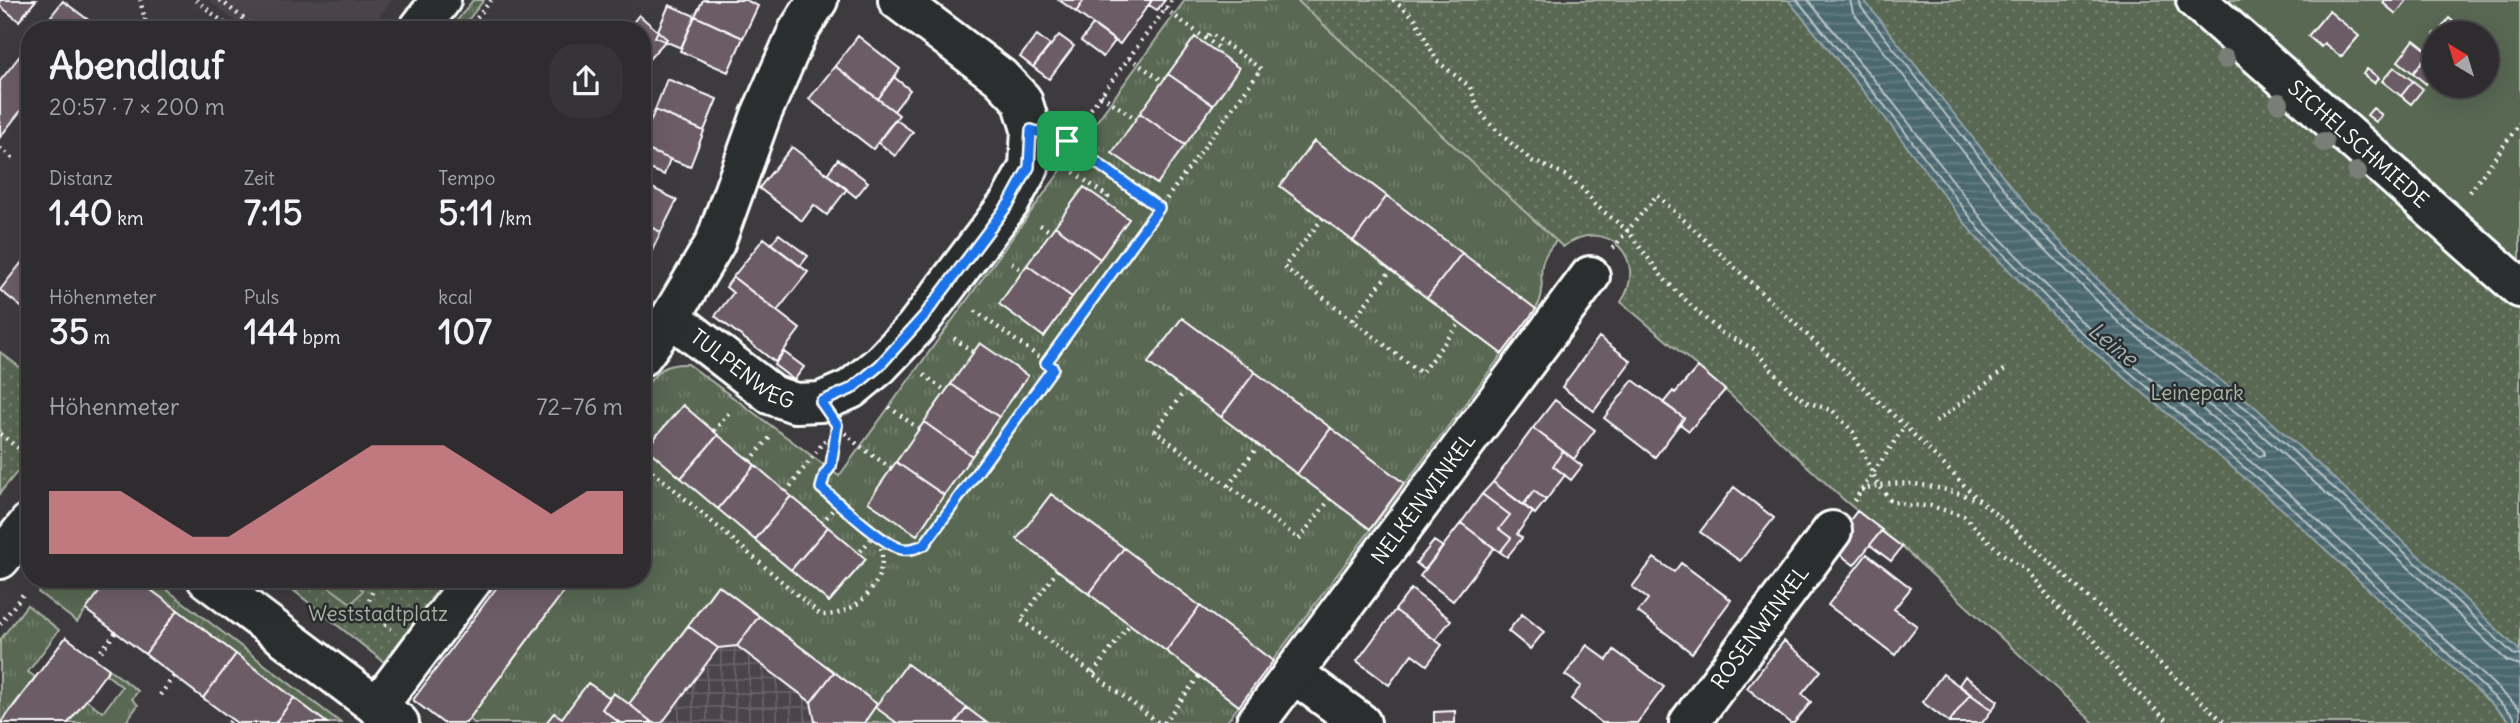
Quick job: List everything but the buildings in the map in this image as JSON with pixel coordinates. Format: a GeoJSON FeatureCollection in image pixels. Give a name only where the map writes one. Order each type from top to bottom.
{"type":"FeatureCollection","features":[{"type":"Feature","properties":{"kind":"street"},"geometry":{"type":"LineString","coordinates":[[425,21],[442,0]]}},
{"type":"Feature","properties":{"kind":"street","name":"TULPENWEG"},"geometry":{"type":"LineString","coordinates":[[651,344],[671,317],[715,243],[761,115],[798,31],[818,0]]}},
{"type":"Feature","properties":{"kind":"street","name":"TULPENWEG"},"geometry":{"type":"LineString","coordinates":[[671,317],[772,395],[795,403],[821,402],[851,389],[880,365],[915,328],[1010,202],[1029,167],[1031,130],[1022,100],[1000,77],[898,0]]}},
{"type":"Feature","properties":{"kind":"street","name":"SICHELSCHMIEDE"},"geometry":{"type":"LineString","coordinates":[[2196,0],[2520,288]]}},
{"type":"Feature","properties":{"kind":"street","name":"NELKENWINKEL"},"geometry":{"type":"LineString","coordinates":[[1256,723],[1590,276]]}},
{"type":"Feature","properties":{"kind":"street","name":"ROSENWINKEL"},"geometry":{"type":"LineString","coordinates":[[1689,723],[1832,531]]}},
{"type":"Feature","properties":{"kind":"street"},"geometry":{"type":"LineString","coordinates":[[0,559],[21,533]]}},
{"type":"Feature","properties":{"kind":"street"},"geometry":{"type":"LineString","coordinates":[[219,588],[388,715],[419,651],[467,588]]}},
{"type":"Feature","properties":{"kind":"street"},"geometry":{"type":"LineString","coordinates":[[1293,673],[1361,723]]}},
{"type":"Feature","properties":{"kind":"path"},"geometry":{"type":"LineString","coordinates":[[140,0],[145,20],[143,21]]}},
{"type":"Feature","properties":{"kind":"path"},"geometry":{"type":"LineString","coordinates":[[196,0],[222,21]]}},
{"type":"Feature","properties":{"kind":"path"},"geometry":{"type":"LineString","coordinates":[[220,0],[247,21]]}},
{"type":"Feature","properties":{"kind":"path"},"geometry":{"type":"LineString","coordinates":[[1061,150],[1172,0]]}},
{"type":"Feature","properties":{"kind":"path"},"geometry":{"type":"LineString","coordinates":[[1393,0],[1415,17],[1437,61],[1470,87],[1478,108],[1489,122],[1532,161],[1562,173],[1584,190],[1594,204],[1627,230],[1664,279],[1722,333],[1754,349],[1789,389],[1807,402],[1833,411],[1853,432],[1878,484],[1891,501],[1906,506],[1931,506],[1964,516],[2000,552],[2026,570],[2060,610],[2094,640],[2126,682],[2170,723]]}},
{"type":"Feature","properties":{"kind":"path"},"geometry":{"type":"LineString","coordinates":[[1165,9],[1219,48],[1217,51]]}},
{"type":"Feature","properties":{"kind":"path"},"geometry":{"type":"LineString","coordinates":[[1046,363],[1261,69],[1210,33],[1206,39]]}},
{"type":"Feature","properties":{"kind":"path"},"geometry":{"type":"LineString","coordinates":[[1129,58],[1163,81]]}},
{"type":"Feature","properties":{"kind":"path"},"geometry":{"type":"LineString","coordinates":[[1101,94],[1136,119]]}},
{"type":"Feature","properties":{"kind":"path"},"geometry":{"type":"LineString","coordinates":[[2446,224],[2520,123]]}},
{"type":"Feature","properties":{"kind":"path"},"geometry":{"type":"LineString","coordinates":[[1067,141],[1159,208]]}},
{"type":"Feature","properties":{"kind":"path"},"geometry":{"type":"LineString","coordinates":[[0,148],[14,159]]}},
{"type":"Feature","properties":{"kind":"path"},"geometry":{"type":"LineString","coordinates":[[1065,166],[1108,197],[1105,201]]}},
{"type":"Feature","properties":{"kind":"path"},"geometry":{"type":"LineString","coordinates":[[1590,276],[1657,195],[1905,426],[1980,500],[2225,723]]}},
{"type":"Feature","properties":{"kind":"path"},"geometry":{"type":"LineString","coordinates":[[1323,218],[1284,268],[1421,373],[1460,323]]}},
{"type":"Feature","properties":{"kind":"path"},"geometry":{"type":"LineString","coordinates":[[1353,320],[1391,270]]}},
{"type":"Feature","properties":{"kind":"path"},"geometry":{"type":"LineString","coordinates":[[837,425],[831,466],[825,474],[821,488],[893,546],[913,550],[924,545],[1053,368],[945,289]]}},
{"type":"Feature","properties":{"kind":"path"},"geometry":{"type":"LineString","coordinates":[[1936,422],[2008,367]]}},
{"type":"Feature","properties":{"kind":"path"},"geometry":{"type":"LineString","coordinates":[[1185,390],[1155,431],[1228,486],[1299,539],[1330,499]]}},
{"type":"Feature","properties":{"kind":"path"},"geometry":{"type":"LineString","coordinates":[[837,425],[857,444],[892,468]]}},
{"type":"Feature","properties":{"kind":"path"},"geometry":{"type":"LineString","coordinates":[[786,492],[837,425]]}},
{"type":"Feature","properties":{"kind":"path"},"geometry":{"type":"LineString","coordinates":[[1832,531],[1905,426]]}},
{"type":"Feature","properties":{"kind":"path"},"geometry":{"type":"LineString","coordinates":[[0,434],[21,450]]}},
{"type":"Feature","properties":{"kind":"path"},"geometry":{"type":"LineString","coordinates":[[1228,486],[1259,445]]}},
{"type":"Feature","properties":{"kind":"path"},"geometry":{"type":"LineString","coordinates":[[651,470],[821,615],[834,615],[853,608],[869,596],[879,575],[883,547],[876,533]]}},
{"type":"Feature","properties":{"kind":"path"},"geometry":{"type":"LineString","coordinates":[[1861,490],[1878,484],[1905,483],[1940,488],[1980,500]]}},
{"type":"Feature","properties":{"kind":"path"},"geometry":{"type":"LineString","coordinates":[[822,523],[839,502]]}},
{"type":"Feature","properties":{"kind":"path"},"geometry":{"type":"LineString","coordinates":[[859,553],[876,533]]}},
{"type":"Feature","properties":{"kind":"path"},"geometry":{"type":"LineString","coordinates":[[1058,570],[1021,620],[1162,723],[1199,676]]}},
{"type":"Feature","properties":{"kind":"path"},"geometry":{"type":"LineString","coordinates":[[374,588],[366,610],[419,651]]}},
{"type":"Feature","properties":{"kind":"path"},"geometry":{"type":"LineString","coordinates":[[0,624],[24,593]]}},
{"type":"Feature","properties":{"kind":"path"},"geometry":{"type":"LineString","coordinates":[[1093,673],[1130,624]]}},
{"type":"Feature","properties":{"kind":"path"},"geometry":{"type":"LineString","coordinates":[[102,650],[116,632]]}},
{"type":"Feature","properties":{"kind":"path"},"geometry":{"type":"LineString","coordinates":[[160,695],[174,676]]}},
{"type":"Feature","properties":{"kind":"shaded area"},"geometry":{"type":"Polygon","coordinates":[[[209,0],[392,0],[375,21],[235,21],[209,0]]]}},
{"type":"Feature","properties":{"kind":"shaded area"},"geometry":{"type":"Polygon","coordinates":[[[718,585],[877,704],[864,723],[653,723],[629,704],[718,585]]]}},
{"type":"Feature","properties":{"kind":"green space"},"geometry":{"type":"Polygon","coordinates":[[[473,0],[484,0],[467,21],[457,21],[473,0]]]}},
{"type":"Feature","properties":{"kind":"green space"},"geometry":{"type":"Polygon","coordinates":[[[1185,0],[1297,0],[1557,240],[1543,260],[1542,292],[1536,309],[1226,723],[864,723],[877,704],[718,585],[629,704],[614,693],[610,698],[588,683],[562,718],[554,713],[546,723],[474,723],[469,719],[566,588],[651,588],[651,380],[661,370],[672,365],[688,364],[839,476],[1185,0]]]}},
{"type":"Feature","properties":{"kind":"green space","name":"Leinepark"},"geometry":{"type":"Polygon","coordinates":[[[1297,0],[2228,0],[2520,260],[2520,723],[2094,723],[1902,547],[1844,500],[1725,390],[1621,302],[1629,286],[1630,271],[1619,246],[1594,236],[1579,238],[1563,247],[1297,0]]]}},
{"type":"Feature","properties":{"kind":"green space"},"geometry":{"type":"Polygon","coordinates":[[[2228,0],[2520,0],[2520,260],[2228,0]]]}},
{"type":"Feature","properties":{"kind":"green space"},"geometry":{"type":"Polygon","coordinates":[[[0,352],[21,368],[21,467],[0,493],[0,352]]]}},
{"type":"Feature","properties":{"kind":"green space"},"geometry":{"type":"Polygon","coordinates":[[[41,588],[102,588],[77,622],[38,592],[41,588]]]}},
{"type":"Feature","properties":{"kind":"green space"},"geometry":{"type":"Polygon","coordinates":[[[148,588],[165,588],[341,723],[327,723],[148,588]]]}},
{"type":"Feature","properties":{"kind":"green space","name":"Weststadtplatz"},"geometry":{"type":"Polygon","coordinates":[[[290,588],[440,588],[384,662],[290,588]]]}},
{"type":"Feature","properties":{"kind":"green space"},"geometry":{"type":"Polygon","coordinates":[[[330,588],[360,588],[363,590],[352,604],[330,588]]]}},
{"type":"Feature","properties":{"kind":"green space"},"geometry":{"type":"Polygon","coordinates":[[[27,605],[59,630],[28,672],[35,677],[0,723],[0,640],[27,605]]]}},
{"type":"Feature","properties":{"kind":"green space"},"geometry":{"type":"Polygon","coordinates":[[[109,669],[138,691],[132,699],[138,705],[125,723],[68,723],[86,700],[103,712],[122,687],[106,674],[109,669]]]}},
{"type":"Feature","properties":{"kind":"water","name":"Leine"},"geometry":{"type":"Polygon","coordinates":[[[1788,0],[1864,0],[2033,214],[2132,314],[2252,404],[2520,651],[2520,723],[2512,723],[2282,509],[2070,332],[1974,235],[1883,115],[1788,0]]]}},
{"type":"Feature","properties":{"kind":"route"},"geometry":{"type":"LineString","coordinates":[[1031,130],[1067,141],[1159,208],[1046,363],[1053,368],[924,545],[913,550],[893,546],[821,488],[825,474],[831,466],[837,425],[821,402],[851,389],[880,365],[915,328],[1010,202],[1029,167],[1031,130]]}}]}
